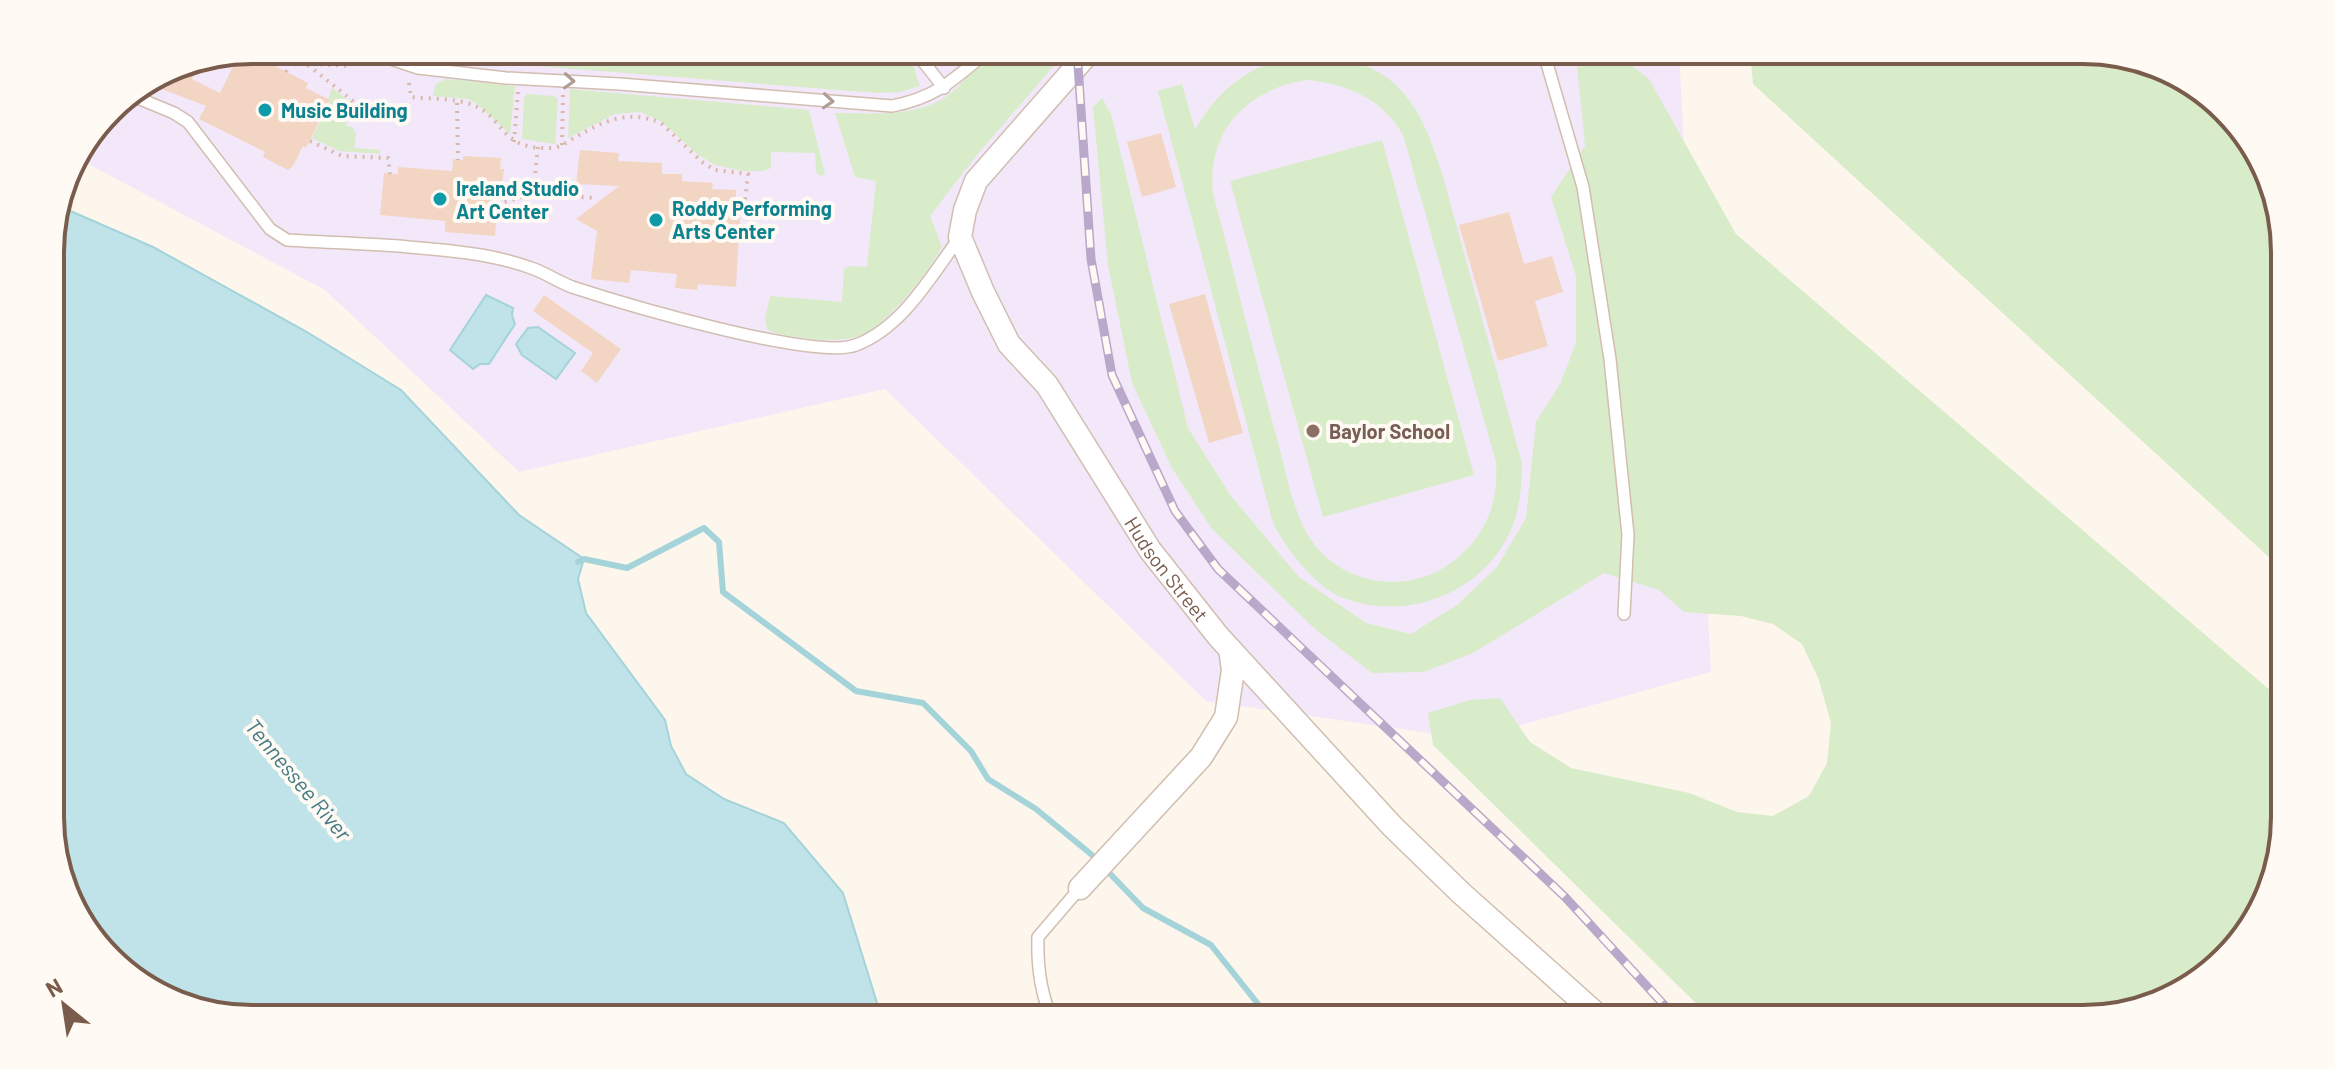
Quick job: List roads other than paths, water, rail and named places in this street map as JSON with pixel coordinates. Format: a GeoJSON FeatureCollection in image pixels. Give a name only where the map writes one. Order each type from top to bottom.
{"type":"FeatureCollection","features":[{"type":"Feature","properties":{"kind":"street"},"geometry":{"type":"LineString","coordinates":[[960,237],[965,210],[976,181],[1079,64]]}},
{"type":"Feature","properties":{"kind":"street","name":"Hudson Street"},"geometry":{"type":"LineString","coordinates":[[960,237],[1009,344],[1047,385],[1150,550],[1230,649],[1392,826],[1461,893],[1586,1005]]}},
{"type":"Feature","properties":{"kind":"street"},"geometry":{"type":"LineString","coordinates":[[1080,888],[1201,757],[1226,717],[1233,670],[1230,649]]}},
{"type":"Feature","properties":{"kind":"lane"},"geometry":{"type":"LineString","coordinates":[[406,64],[506,78],[892,106],[918,101],[944,88],[972,64]]}},
{"type":"Feature","properties":{"kind":"lane"},"geometry":{"type":"LineString","coordinates":[[927,64],[944,88]]}},
{"type":"Feature","properties":{"kind":"lane"},"geometry":{"type":"LineString","coordinates":[[1547,64],[1583,187],[1610,359],[1628,535],[1624,614]]}},
{"type":"Feature","properties":{"kind":"lane"},"geometry":{"type":"LineString","coordinates":[[142,100],[188,122],[270,229],[287,240],[413,247],[483,255],[533,268],[570,286],[803,347],[826,349],[853,346],[877,335],[917,296],[960,237]]}},
{"type":"Feature","properties":{"kind":"lane"},"geometry":{"type":"LineString","coordinates":[[1045,1005],[1037,964],[1038,937],[1080,888]]}},
{"type":"Feature","properties":{"kind":"water","name":"Tennessee River"},"geometry":{"type":"Polygon","coordinates":[[[69,210],[153,247],[307,332],[401,390],[519,515],[584,559],[578,579],[586,613],[665,720],[671,746],[686,774],[724,799],[784,823],[843,893],[878,1005],[252,1005],[203,999],[180,991],[158,980],[119,950],[89,911],[78,889],[70,866],[64,817],[64,240],[69,210]]]}},
{"type":"Feature","properties":{"kind":"water"},"geometry":{"type":"Polygon","coordinates":[[[486,295],[513,308],[515,324],[489,364],[480,364],[473,369],[450,350],[486,295]]]}},
{"type":"Feature","properties":{"kind":"water"},"geometry":{"type":"Polygon","coordinates":[[[538,327],[575,353],[556,379],[522,355],[516,344],[528,328],[538,327]]]}},
{"type":"Feature","properties":{"kind":"waterway"},"geometry":{"type":"LineString","coordinates":[[578,562],[584,559],[627,568],[704,528],[719,542],[723,592],[856,691],[923,703],[971,751],[988,779],[1036,809],[1092,855],[1143,908],[1211,945],[1259,1005]]}},
{"type":"Feature","properties":{"kind":"railway"},"geometry":{"type":"LineString","coordinates":[[1078,64],[1091,259],[1112,375],[1175,511],[1218,569],[1565,897],[1664,1005]]}},
{"type":"Feature","properties":{"kind":"place","name":"Music Building"},"geometry":{"type":"Point","coordinates":[265,110]}},
{"type":"Feature","properties":{"kind":"place","name":"Ireland Studio Art Center"},"geometry":{"type":"Point","coordinates":[440,199]}},
{"type":"Feature","properties":{"kind":"place","name":"Roddy Performing Arts Center"},"geometry":{"type":"Point","coordinates":[656,220]}},
{"type":"Feature","properties":{"kind":"place","name":"Baylor School"},"geometry":{"type":"Point","coordinates":[1313,431]}}]}
